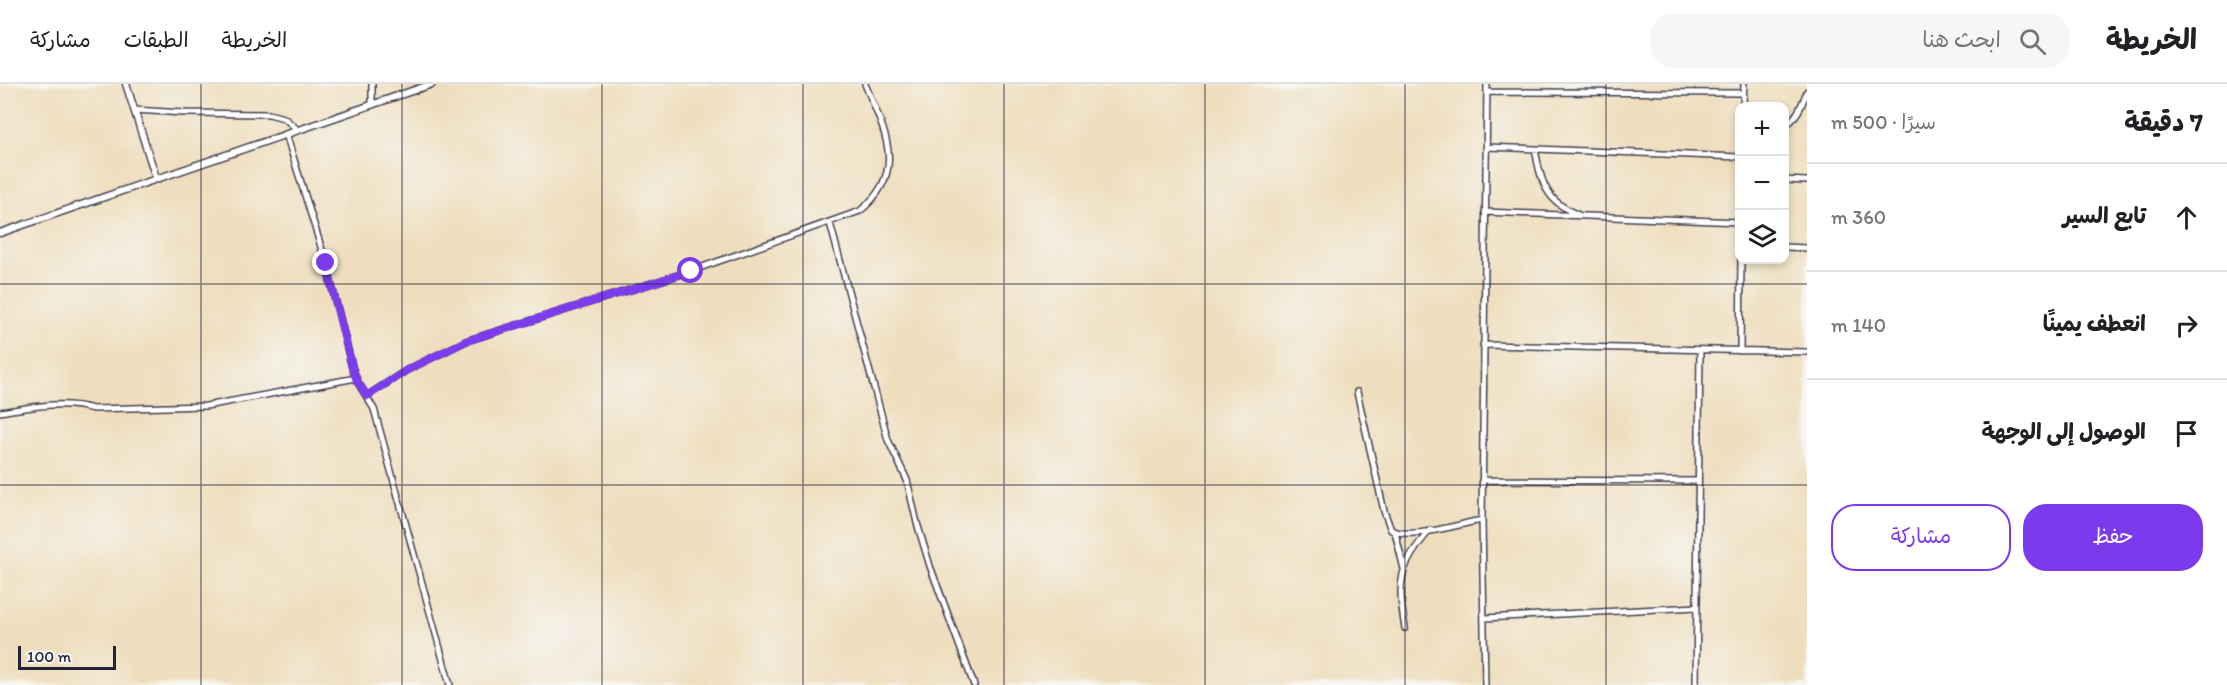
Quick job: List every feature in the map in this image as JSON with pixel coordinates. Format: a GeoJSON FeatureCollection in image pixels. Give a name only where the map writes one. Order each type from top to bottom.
{"type":"FeatureCollection","features":[{"type":"Feature","properties":{"kind":"street"},"geometry":{"type":"LineString","coordinates":[[126,84],[156,178]]}},
{"type":"Feature","properties":{"kind":"street"},"geometry":{"type":"LineString","coordinates":[[372,84],[372,105]]}},
{"type":"Feature","properties":{"kind":"street"},"geometry":{"type":"LineString","coordinates":[[0,233],[432,84]]}},
{"type":"Feature","properties":{"kind":"street"},"geometry":{"type":"LineString","coordinates":[[367,396],[407,370],[466,341],[691,271],[860,211],[869,204],[879,190],[888,170],[890,158],[888,146],[865,84]]}},
{"type":"Feature","properties":{"kind":"street"},"geometry":{"type":"LineString","coordinates":[[1485,685],[1482,480],[1487,84]]}},
{"type":"Feature","properties":{"kind":"street"},"geometry":{"type":"LineString","coordinates":[[1645,84],[1645,93]]}},
{"type":"Feature","properties":{"kind":"street"},"geometry":{"type":"LineString","coordinates":[[1743,102],[1744,84]]}},
{"type":"Feature","properties":{"kind":"street"},"geometry":{"type":"LineString","coordinates":[[1789,124],[1797,114],[1807,91]]}},
{"type":"Feature","properties":{"kind":"street"},"geometry":{"type":"LineString","coordinates":[[1487,92],[1743,93]]}},
{"type":"Feature","properties":{"kind":"street"},"geometry":{"type":"LineString","coordinates":[[134,110],[269,114],[284,118],[298,130]]}},
{"type":"Feature","properties":{"kind":"street"},"geometry":{"type":"LineString","coordinates":[[286,134],[326,263],[356,378],[374,409],[450,685]]}},
{"type":"Feature","properties":{"kind":"street"},"geometry":{"type":"LineString","coordinates":[[1486,147],[1735,158]]}},
{"type":"Feature","properties":{"kind":"street"},"geometry":{"type":"LineString","coordinates":[[1536,149],[1541,179],[1552,197],[1564,210],[1583,216]]}},
{"type":"Feature","properties":{"kind":"street"},"geometry":{"type":"LineString","coordinates":[[1789,180],[1807,181]]}},
{"type":"Feature","properties":{"kind":"street"},"geometry":{"type":"LineString","coordinates":[[1485,212],[1735,222]]}},
{"type":"Feature","properties":{"kind":"street"},"geometry":{"type":"LineString","coordinates":[[830,223],[888,440],[907,480],[930,566],[974,685]]}},
{"type":"Feature","properties":{"kind":"street"},"geometry":{"type":"LineString","coordinates":[[1789,247],[1807,248]]}},
{"type":"Feature","properties":{"kind":"street"},"geometry":{"type":"LineString","coordinates":[[1740,351],[1741,264]]}},
{"type":"Feature","properties":{"kind":"street"},"geometry":{"type":"LineString","coordinates":[[1483,345],[1807,351]]}},
{"type":"Feature","properties":{"kind":"street"},"geometry":{"type":"LineString","coordinates":[[1696,685],[1700,350]]}},
{"type":"Feature","properties":{"kind":"street"},"geometry":{"type":"LineString","coordinates":[[0,412],[26,406],[79,405],[93,409],[206,406],[356,378]]}},
{"type":"Feature","properties":{"kind":"street"},"geometry":{"type":"LineString","coordinates":[[1357,393],[1390,529],[1403,534],[1482,520]]}},
{"type":"Feature","properties":{"kind":"street"},"geometry":{"type":"LineString","coordinates":[[1482,480],[1698,481]]}},
{"type":"Feature","properties":{"kind":"street"},"geometry":{"type":"LineString","coordinates":[[1405,628],[1400,601],[1404,569],[1416,546],[1430,530]]}},
{"type":"Feature","properties":{"kind":"street"},"geometry":{"type":"LineString","coordinates":[[1395,532],[1404,569]]}},
{"type":"Feature","properties":{"kind":"street"},"geometry":{"type":"LineString","coordinates":[[1484,618],[1697,607]]}},
{"type":"Feature","properties":{"kind":"route"},"geometry":{"type":"LineString","coordinates":[[326,263],[352,367],[357,381],[367,396],[407,370],[466,341],[691,271]]}}]}
